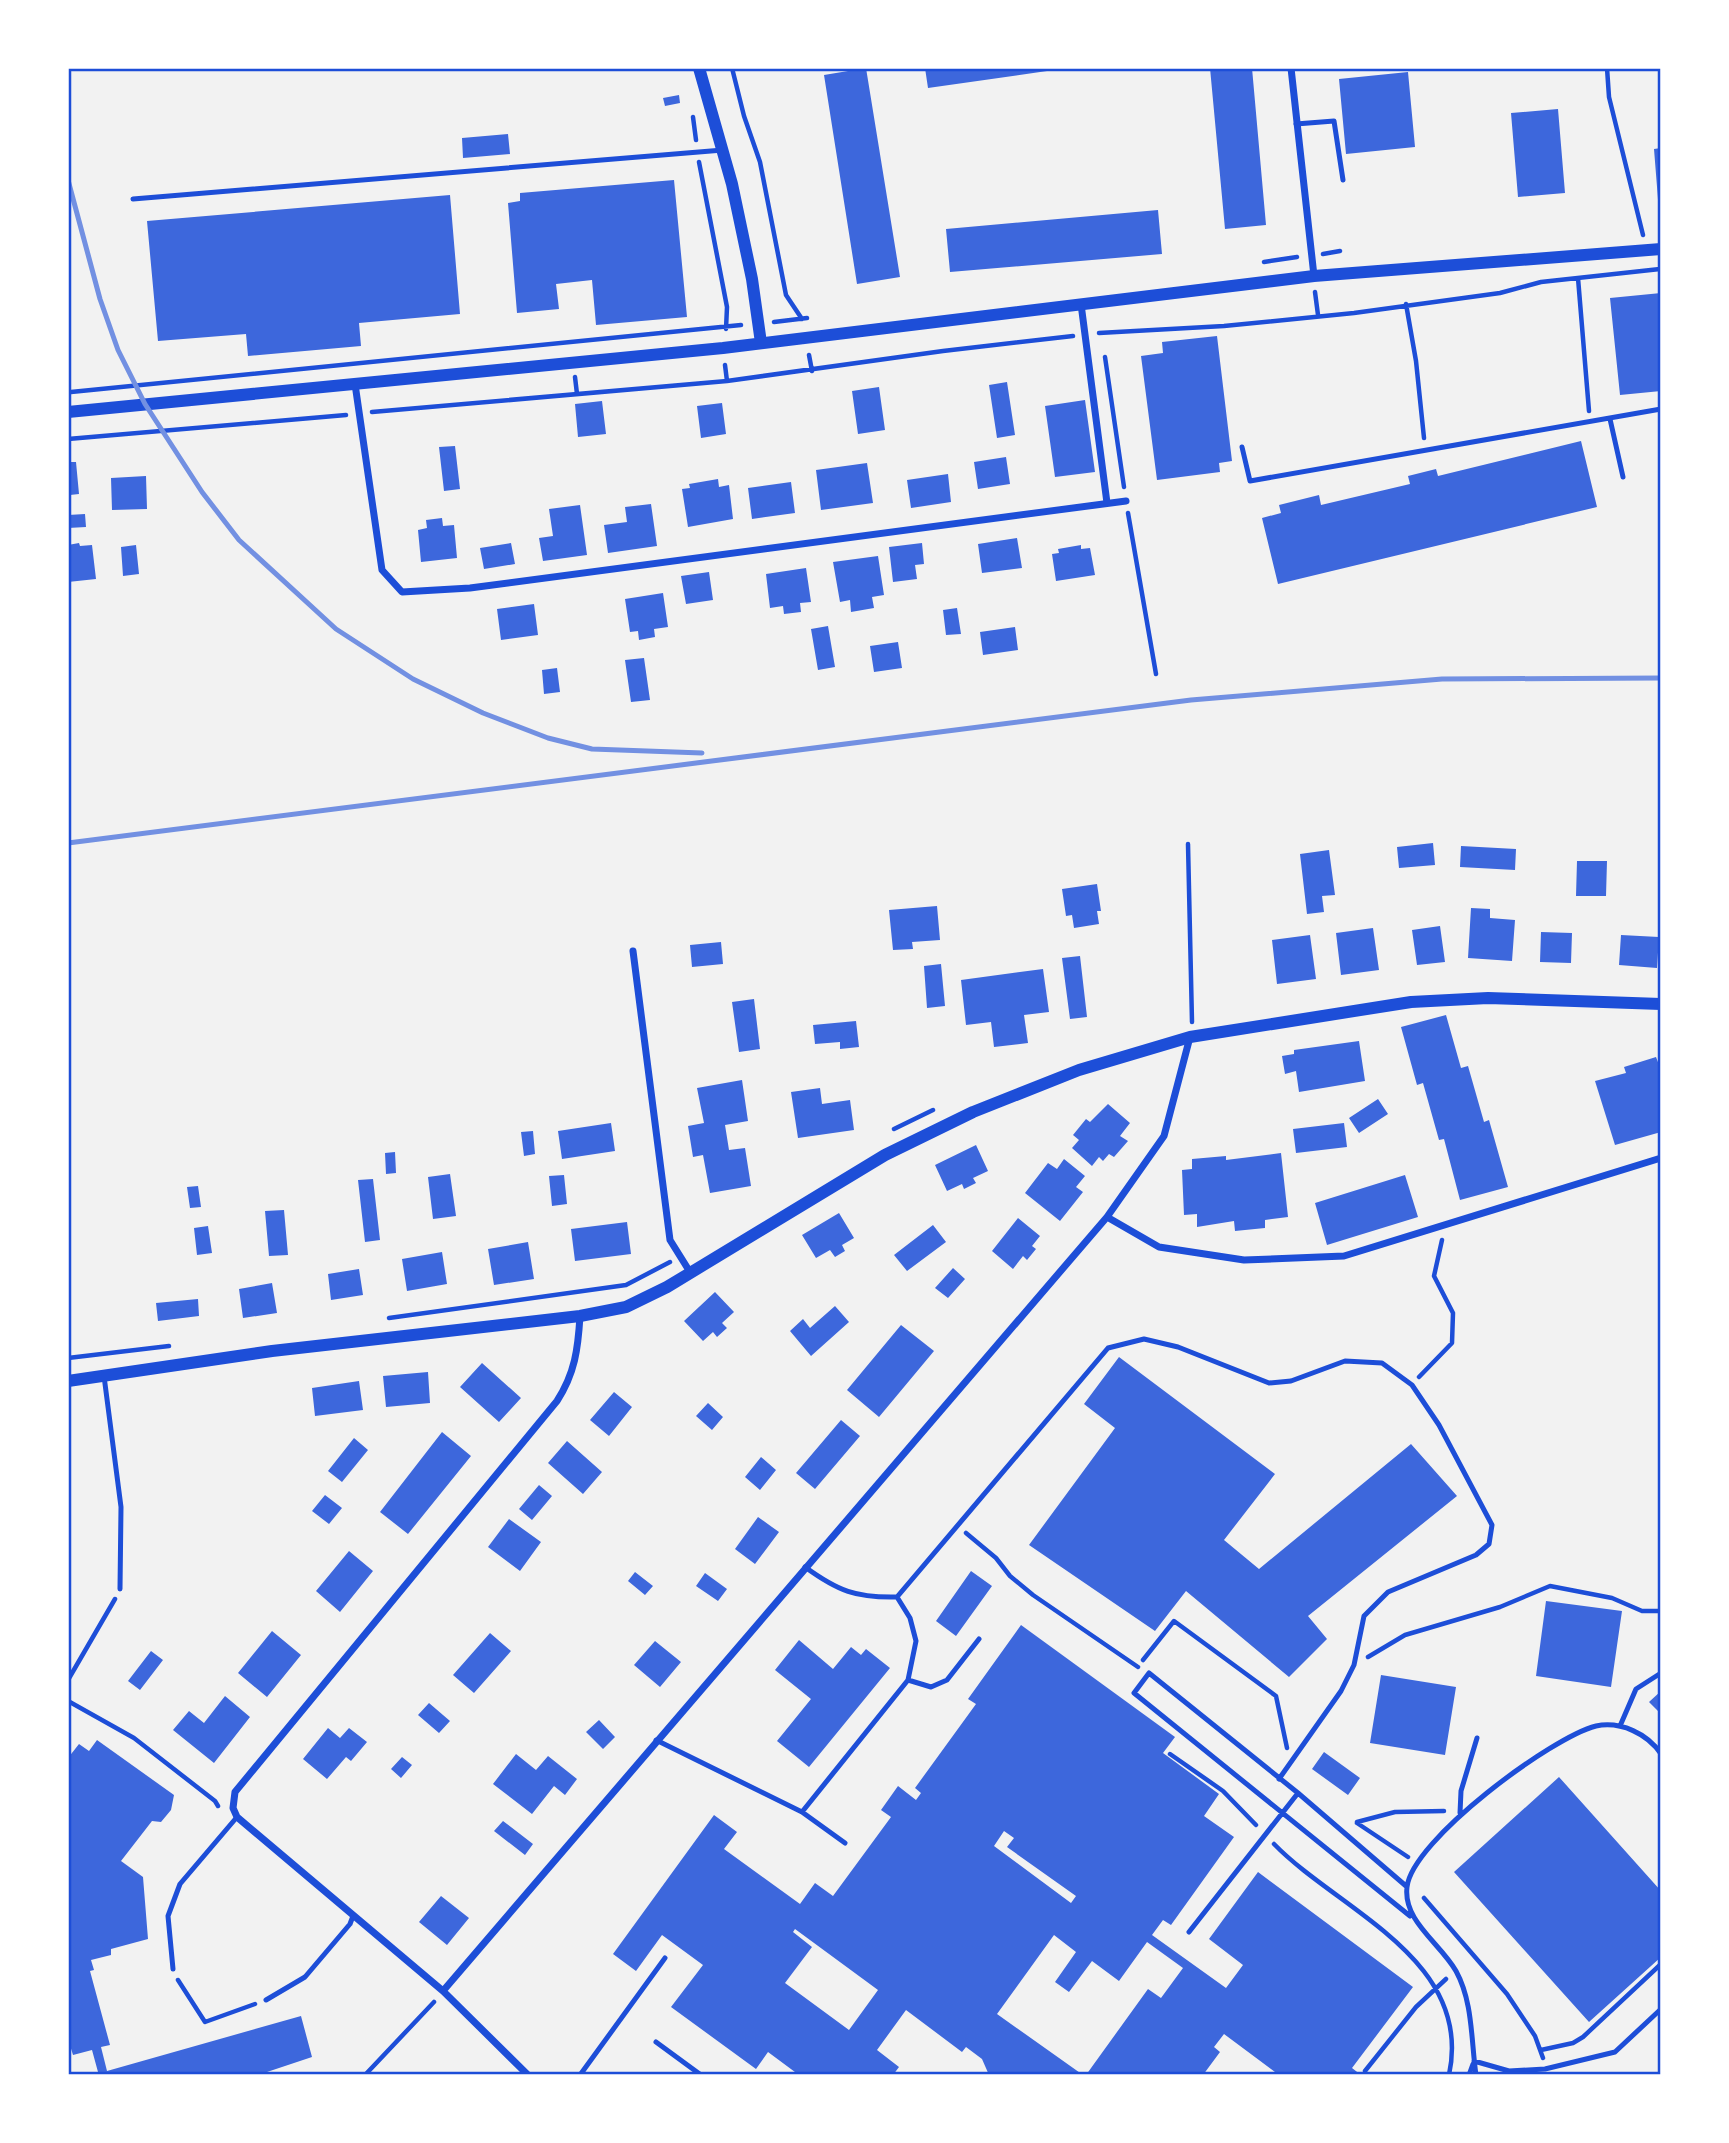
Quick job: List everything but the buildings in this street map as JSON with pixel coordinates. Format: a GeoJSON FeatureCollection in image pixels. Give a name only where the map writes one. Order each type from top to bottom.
{"type":"FeatureCollection","features":[{"type":"Feature","properties":{"kind":"street"},"geometry":{"type":"LineString","coordinates":[[699,68],[723,150],[746,246],[761,343]]}},
{"type":"Feature","properties":{"kind":"street"},"geometry":{"type":"LineString","coordinates":[[1291,68],[1314,276]]}},
{"type":"Feature","properties":{"kind":"street"},"geometry":{"type":"LineString","coordinates":[[68,412],[807,338],[1314,276],[1661,249]]}},
{"type":"Feature","properties":{"kind":"street"},"geometry":{"type":"LineString","coordinates":[[1081,304],[1107,503]]}},
{"type":"Feature","properties":{"kind":"street"},"geometry":{"type":"LineString","coordinates":[[355,383],[382,570],[402,592],[470,588],[1126,501]]}},
{"type":"Feature","properties":{"kind":"street"},"geometry":{"type":"LineString","coordinates":[[633,951],[670,1240],[690,1272]]}},
{"type":"Feature","properties":{"kind":"street"},"geometry":{"type":"LineString","coordinates":[[68,1381],[272,1351],[580,1316],[626,1307],[690,1272],[885,1154],[973,1112],[1079,1070],[1190,1037],[1411,1002],[1488,998],[1661,1004]]}},
{"type":"Feature","properties":{"kind":"street"},"geometry":{"type":"LineString","coordinates":[[443,1991],[1108,1217],[1164,1136],[1190,1037]]}},
{"type":"Feature","properties":{"kind":"street"},"geometry":{"type":"LineString","coordinates":[[1108,1217],[1159,1247],[1244,1260],[1344,1256],[1661,1158]]}},
{"type":"Feature","properties":{"kind":"street"},"geometry":{"type":"LineString","coordinates":[[528,2075],[443,1991],[237,1817],[233,1808],[235,1792],[557,1401],[571,1379],[578,1356],[580,1316]]}},
{"type":"Feature","properties":{"kind":"lane"},"geometry":{"type":"LineString","coordinates":[[1296,124],[1334,121],[1343,180]]}},
{"type":"Feature","properties":{"kind":"lane"},"geometry":{"type":"LineString","coordinates":[[133,199],[723,150]]}},
{"type":"Feature","properties":{"kind":"lane"},"geometry":{"type":"LineString","coordinates":[[1242,447],[1250,481],[1661,409]]}},
{"type":"Feature","properties":{"kind":"lane"},"geometry":{"type":"LineString","coordinates":[[1610,419],[1623,477]]}},
{"type":"Feature","properties":{"kind":"lane"},"geometry":{"type":"LineString","coordinates":[[805,1567],[835,1589],[868,1598],[897,1597],[1108,1348],[1144,1339],[1178,1347],[1269,1384],[1291,1381],[1345,1361],[1382,1363],[1412,1385],[1439,1425],[1492,1525],[1489,1544],[1476,1555],[1388,1592],[1364,1616],[1354,1665],[1341,1692],[1279,1779]]}},
{"type":"Feature","properties":{"kind":"lane"},"geometry":{"type":"LineString","coordinates":[[104,1376],[121,1507],[120,1589]]}},
{"type":"Feature","properties":{"kind":"lane"},"geometry":{"type":"LineString","coordinates":[[802,1812],[908,1680],[916,1641],[910,1618],[897,1597]]}},
{"type":"Feature","properties":{"kind":"lane"},"geometry":{"type":"LineString","coordinates":[[908,1680],[931,1687],[947,1680],[979,1639]]}},
{"type":"Feature","properties":{"kind":"lane"},"geometry":{"type":"LineString","coordinates":[[1406,1886],[1298,1793],[1149,1673],[1134,1693],[1428,1932],[1456,1972],[1471,2021],[1476,2075]]}},
{"type":"Feature","properties":{"kind":"lane"},"geometry":{"type":"LineString","coordinates":[[1620,1726],[1636,1689],[1661,1673]]}},
{"type":"Feature","properties":{"kind":"lane"},"geometry":{"type":"LineString","coordinates":[[1410,1916],[1406,1886],[1416,1863],[1460,1814],[1564,1742],[1597,1726],[1620,1726],[1639,1732],[1656,1745],[1661,1754]]}},
{"type":"Feature","properties":{"kind":"lane"},"geometry":{"type":"LineString","coordinates":[[1460,1814],[1461,1791],[1477,1738]]}},
{"type":"Feature","properties":{"kind":"lane"},"geometry":{"type":"LineString","coordinates":[[656,1740],[802,1812],[845,1843]]}},
{"type":"Feature","properties":{"kind":"lane"},"geometry":{"type":"LineString","coordinates":[[1189,1932],[1298,1793]]}},
{"type":"Feature","properties":{"kind":"lane"},"geometry":{"type":"LineString","coordinates":[[173,1969],[168,1916],[180,1884],[237,1817]]}},
{"type":"Feature","properties":{"kind":"lane"},"geometry":{"type":"LineString","coordinates":[[266,2000],[305,1977],[350,1924],[353,1916]]}},
{"type":"Feature","properties":{"kind":"lane"},"geometry":{"type":"LineString","coordinates":[[580,2075],[665,1958]]}},
{"type":"Feature","properties":{"kind":"lane"},"geometry":{"type":"LineString","coordinates":[[1474,2061],[1509,2071],[1545,2069],[1615,2052],[1661,2009]]}},
{"type":"Feature","properties":{"kind":"lane"},"geometry":{"type":"LineString","coordinates":[[656,2042],[701,2075]]}},
{"type":"Feature","properties":{"kind":"lane"},"geometry":{"type":"LineString","coordinates":[[1469,2075],[1474,2061]]}},
{"type":"Feature","properties":{"kind":"path"},"geometry":{"type":"LineString","coordinates":[[732,68],[744,116],[760,162],[786,295],[802,318],[812,371]]}},
{"type":"Feature","properties":{"kind":"path"},"geometry":{"type":"LineString","coordinates":[[1607,68],[1609,97],[1647,250],[1648,270]]}},
{"type":"Feature","properties":{"kind":"path"},"geometry":{"type":"LineString","coordinates":[[691,107],[725,296],[727,327]]}},
{"type":"Feature","properties":{"kind":"path"},"geometry":{"type":"LineString","coordinates":[[1253,264],[1340,251]]}},
{"type":"Feature","properties":{"kind":"path"},"geometry":{"type":"LineString","coordinates":[[68,439],[727,382],[943,351],[1102,333],[1224,326],[1354,313],[1500,293],[1541,282],[1661,269]]}},
{"type":"Feature","properties":{"kind":"path"},"geometry":{"type":"LineString","coordinates":[[1578,278],[1590,422]]}},
{"type":"Feature","properties":{"kind":"path"},"geometry":{"type":"LineString","coordinates":[[1406,304],[1416,361],[1425,451]]}},
{"type":"Feature","properties":{"kind":"path"},"geometry":{"type":"LineString","coordinates":[[68,392],[813,317]]}},
{"type":"Feature","properties":{"kind":"path"},"geometry":{"type":"LineString","coordinates":[[1102,333],[1126,501],[1156,674]]}},
{"type":"Feature","properties":{"kind":"path"},"geometry":{"type":"LineString","coordinates":[[1188,844],[1192,1017]]}},
{"type":"Feature","properties":{"kind":"path"},"geometry":{"type":"LineString","coordinates":[[1412,1385],[1452,1343],[1453,1313],[1434,1276],[1442,1239],[1438,1225]]}},
{"type":"Feature","properties":{"kind":"path"},"geometry":{"type":"LineString","coordinates":[[958,1526],[996,1558],[1010,1576],[1032,1595],[1138,1667],[1174,1621],[1276,1696],[1291,1763]]}},
{"type":"Feature","properties":{"kind":"path"},"geometry":{"type":"LineString","coordinates":[[1354,1665],[1405,1635],[1500,1607],[1550,1586],[1612,1598],[1642,1611],[1661,1611]]}},
{"type":"Feature","properties":{"kind":"path"},"geometry":{"type":"LineString","coordinates":[[68,1680],[120,1589]]}},
{"type":"Feature","properties":{"kind":"path"},"geometry":{"type":"LineString","coordinates":[[68,1701],[134,1738],[215,1801]]}},
{"type":"Feature","properties":{"kind":"path"},"geometry":{"type":"LineString","coordinates":[[1170,1754],[1223,1791],[1280,1850],[1390,1936],[1422,1967],[1436,1988],[1450,2031],[1449,2075]]}},
{"type":"Feature","properties":{"kind":"path"},"geometry":{"type":"LineString","coordinates":[[1356,1823],[1395,1812],[1434,1810],[1460,1814]]}},
{"type":"Feature","properties":{"kind":"path"},"geometry":{"type":"LineString","coordinates":[[1346,1815],[1416,1863]]}},
{"type":"Feature","properties":{"kind":"path"},"geometry":{"type":"LineString","coordinates":[[1422,1890],[1424,1902],[1507,1994],[1541,2050],[1545,2069]]}},
{"type":"Feature","properties":{"kind":"path"},"geometry":{"type":"LineString","coordinates":[[1365,2071],[1416,2007],[1436,1988],[1456,1972],[1482,1964]]}},
{"type":"Feature","properties":{"kind":"path"},"geometry":{"type":"LineString","coordinates":[[1541,2050],[1573,2043],[1583,2037],[1661,1964]]}},
{"type":"Feature","properties":{"kind":"path"},"geometry":{"type":"LineString","coordinates":[[173,1969],[184,1993],[205,2022],[266,2000]]}},
{"type":"Feature","properties":{"kind":"path"},"geometry":{"type":"LineString","coordinates":[[365,2075],[435,2002]]}},
{"type":"Feature","properties":{"kind":"railway"},"geometry":{"type":"LineString","coordinates":[[68,180],[100,299],[118,350],[145,404],[202,492],[239,540],[336,629],[413,679],[483,713],[548,738],[592,749],[702,753]]}},
{"type":"Feature","properties":{"kind":"railway"},"geometry":{"type":"LineString","coordinates":[[68,843],[1191,700],[1442,679],[1661,678]]}}]}
